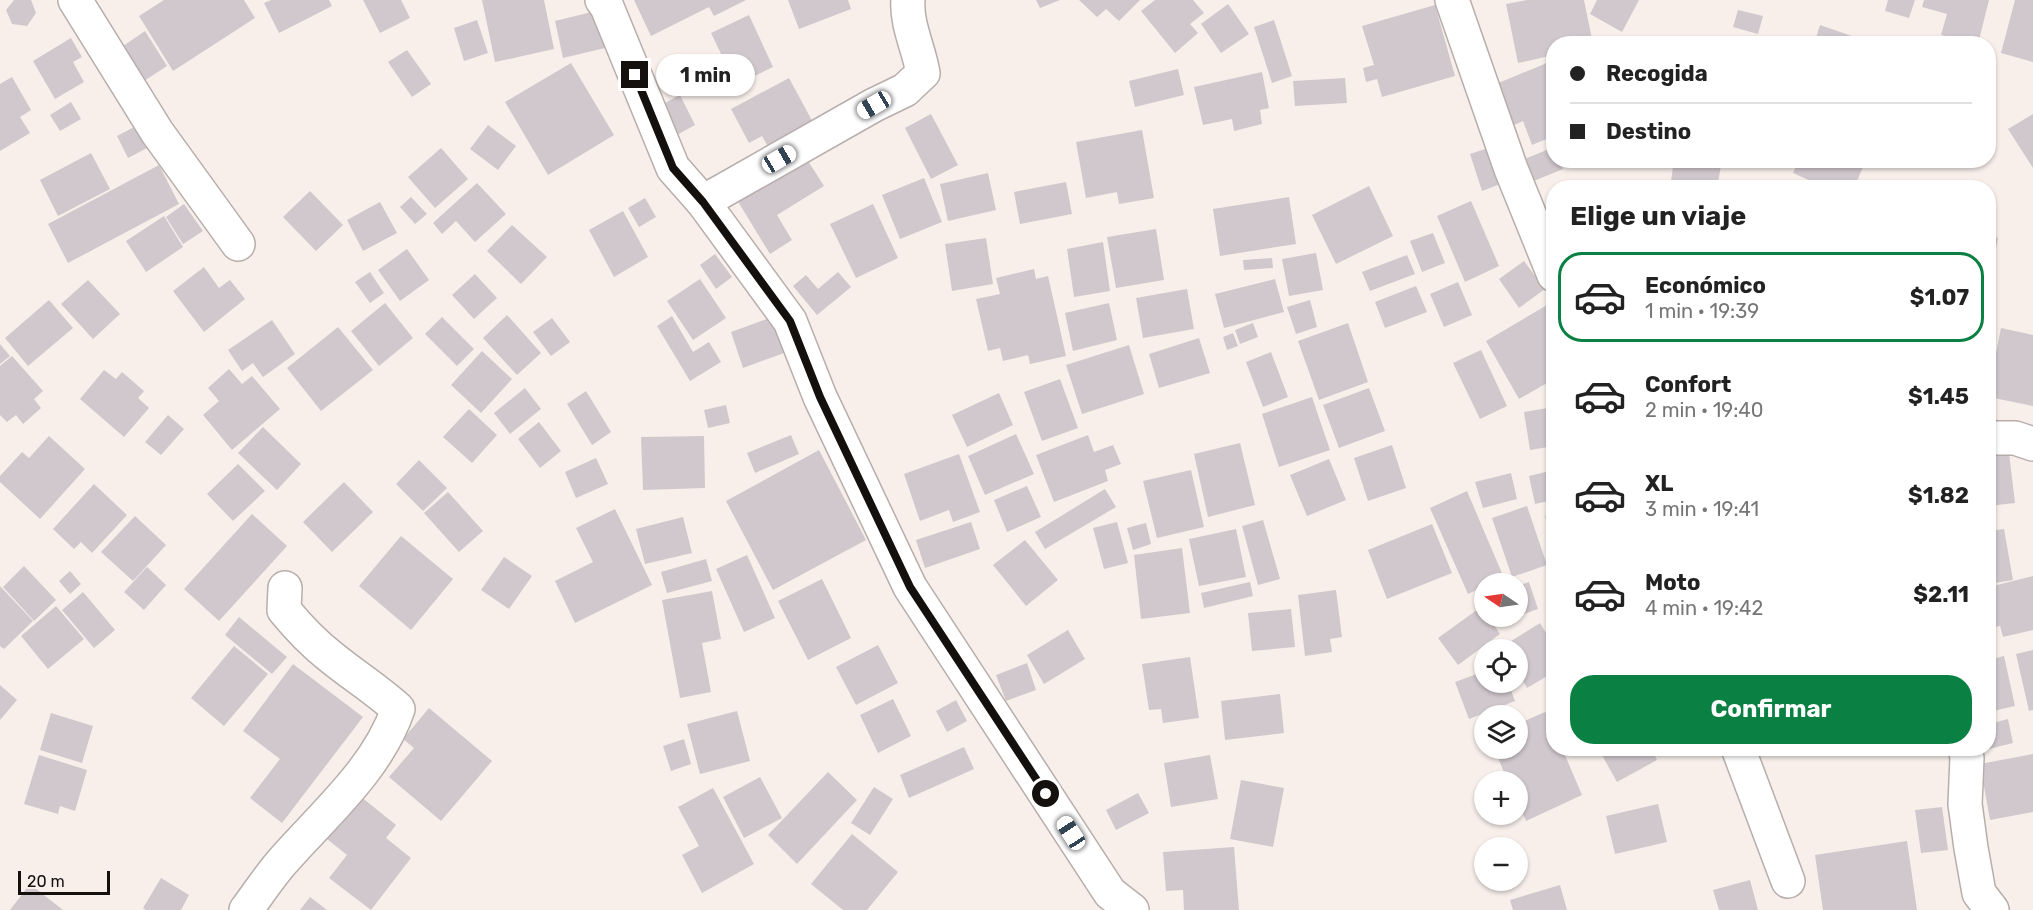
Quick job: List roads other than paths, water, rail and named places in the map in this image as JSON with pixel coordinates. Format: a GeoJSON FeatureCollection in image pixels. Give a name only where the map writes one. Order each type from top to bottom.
{"type":"FeatureCollection","features":[{"type":"Feature","properties":{"kind":"street"},"geometry":{"type":"LineString","coordinates":[[75,0],[157,132],[238,244]]}},
{"type":"Feature","properties":{"kind":"street"},"geometry":{"type":"LineString","coordinates":[[602,0],[607,7],[673,168],[703,202],[790,321],[820,397],[910,587],[1110,892],[1132,910]]}},
{"type":"Feature","properties":{"kind":"street"},"geometry":{"type":"LineString","coordinates":[[703,202],[874,105],[905,90],[922,73],[919,53],[907,12],[908,0]]}},
{"type":"Feature","properties":{"kind":"street"},"geometry":{"type":"LineString","coordinates":[[1452,0],[1510,169],[1546,256]]}},
{"type":"Feature","properties":{"kind":"street"},"geometry":{"type":"LineString","coordinates":[[1996,438],[2015,438],[2033,444]]}},
{"type":"Feature","properties":{"kind":"street"},"geometry":{"type":"LineString","coordinates":[[246,910],[281,864],[361,774],[391,731],[398,710],[384,696],[331,658],[297,627],[284,610],[285,588]]}},
{"type":"Feature","properties":{"kind":"street"},"geometry":{"type":"LineString","coordinates":[[1741,756],[1788,881]]}},
{"type":"Feature","properties":{"kind":"street"},"geometry":{"type":"LineString","coordinates":[[1967,756],[1965,804],[1971,848],[1979,893],[1992,910]]}}]}
